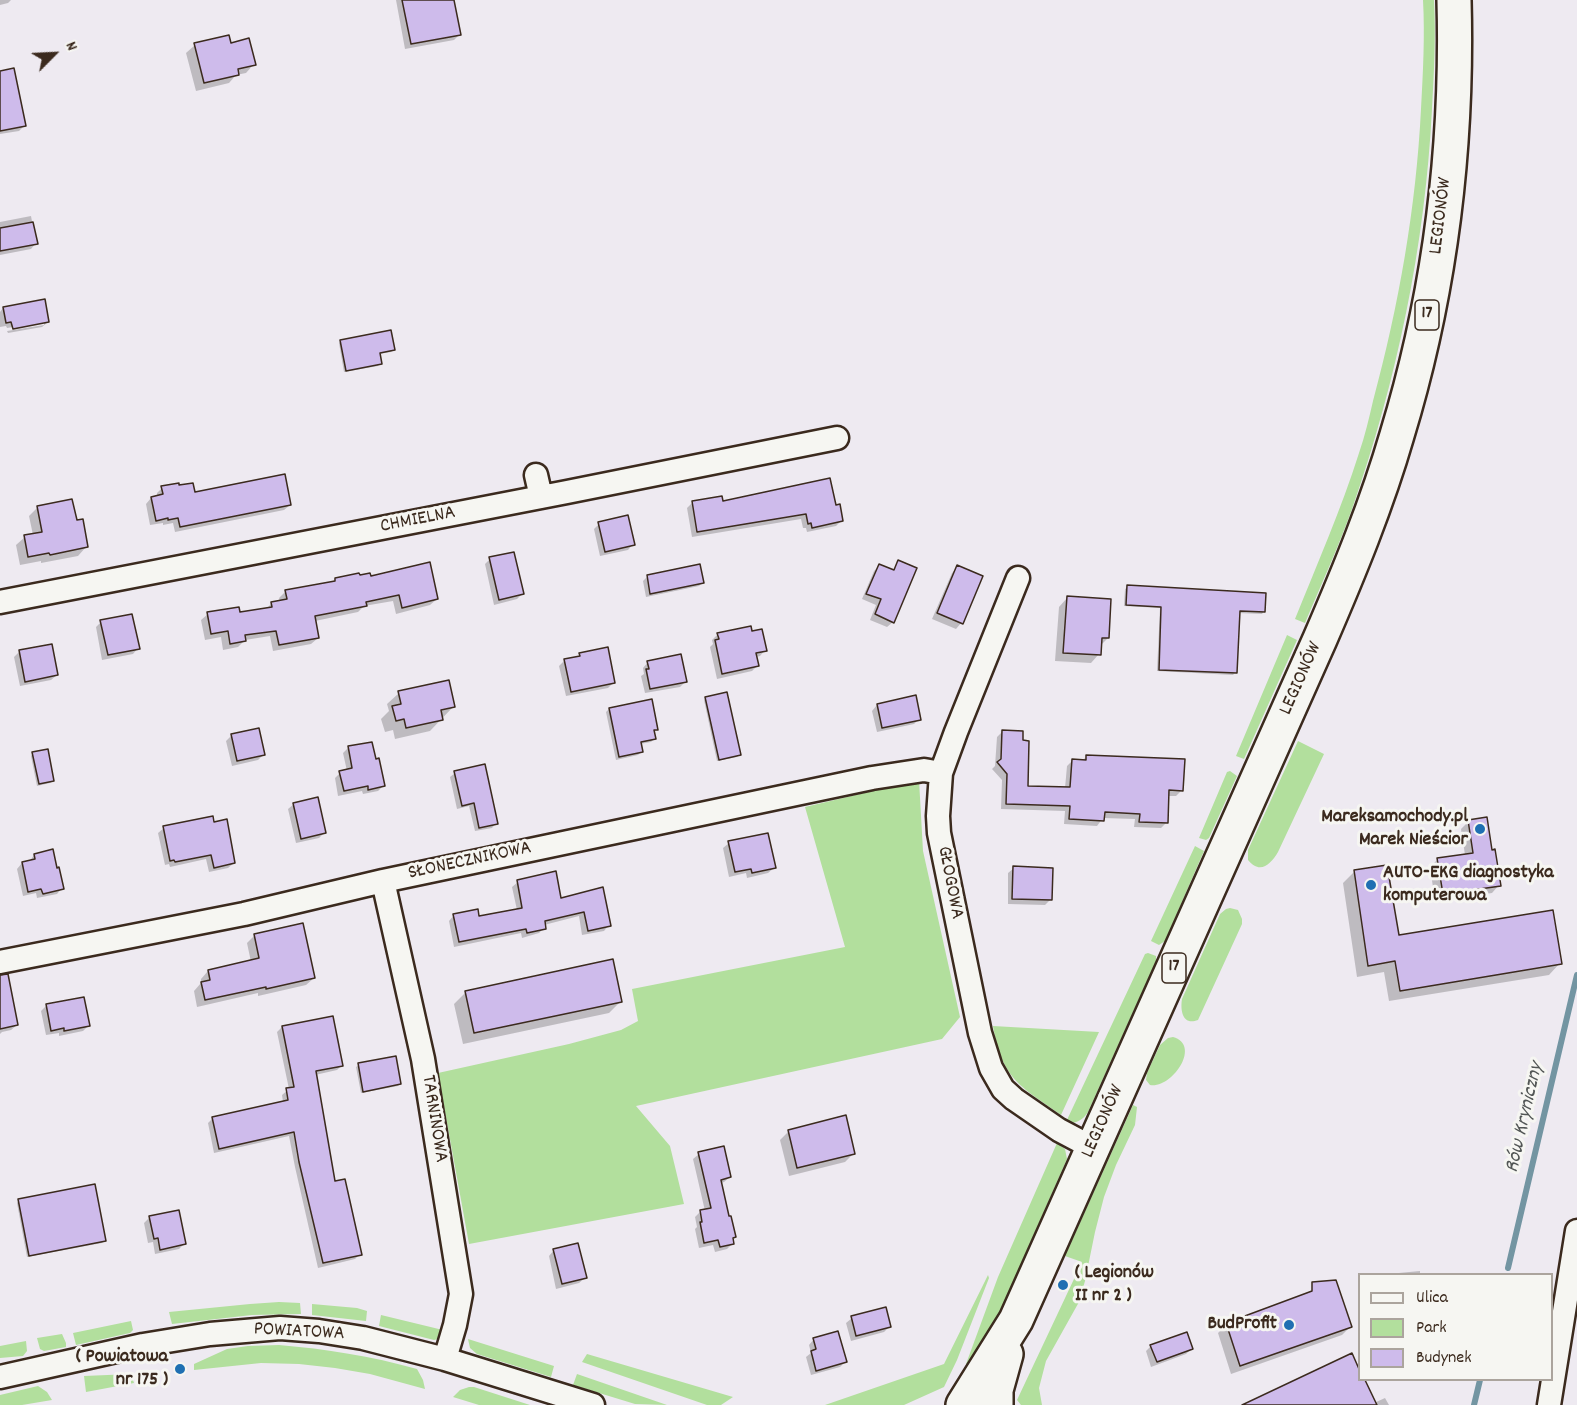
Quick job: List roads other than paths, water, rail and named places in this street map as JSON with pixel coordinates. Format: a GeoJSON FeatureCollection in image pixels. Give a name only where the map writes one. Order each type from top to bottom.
{"type":"FeatureCollection","features":[{"type":"Feature","properties":{"kind":"highway","name":"LEGIONÓW"},"geometry":{"type":"LineString","coordinates":[[963,1405],[1016,1320],[1330,615],[1364,533],[1397,435],[1424,330],[1435,274],[1444,213],[1454,110],[1454,0]]}},
{"type":"Feature","properties":{"kind":"highway","name":"LEGIONÓW"},"geometry":{"type":"LineString","coordinates":[[996,1405],[996,1390],[1016,1320]]}},
{"type":"Feature","properties":{"kind":"street","name":"CHMIELNA"},"geometry":{"type":"LineString","coordinates":[[0,602],[837,438]]}},
{"type":"Feature","properties":{"kind":"street"},"geometry":{"type":"LineString","coordinates":[[536,475],[541,497]]}},
{"type":"Feature","properties":{"kind":"street","name":"GŁOGOWA"},"geometry":{"type":"LineString","coordinates":[[1018,578],[941,773],[938,816],[941,848],[988,1062],[1004,1089],[1014,1099],[1059,1130],[1093,1148]]}},
{"type":"Feature","properties":{"kind":"street","name":"SŁONECZNIKOWA"},"geometry":{"type":"LineString","coordinates":[[0,962],[244,914],[383,880],[872,778],[924,770],[941,773]]}},
{"type":"Feature","properties":{"kind":"street","name":"TARNINOWA"},"geometry":{"type":"LineString","coordinates":[[383,880],[423,1059],[461,1294],[445,1359]]}},
{"type":"Feature","properties":{"kind":"street"},"geometry":{"type":"LineString","coordinates":[[1553,1380],[1577,1231]]}},
{"type":"Feature","properties":{"kind":"street","name":"POWIATOWA"},"geometry":{"type":"LineString","coordinates":[[0,1377],[143,1345],[210,1334],[280,1328],[363,1338],[445,1359],[593,1405]]}},
{"type":"Feature","properties":{"kind":"street"},"geometry":{"type":"LineString","coordinates":[[1549,1405],[1553,1381]]}},
{"type":"Feature","properties":{"kind":"waterway","name":"Rów Kryniczny"},"geometry":{"type":"LineString","coordinates":[[1508,1268],[1577,975]]}},
{"type":"Feature","properties":{"kind":"waterway","name":"Rów Kryniczny"},"geometry":{"type":"LineString","coordinates":[[1474,1405],[1480,1381]]}},
{"type":"Feature","properties":{"kind":"place","name":"Mareksamochody.pl Marek Nieścior"},"geometry":{"type":"Point","coordinates":[1480,829]}},
{"type":"Feature","properties":{"kind":"place","name":"AUTO-EKG diagnostyka komputerowa"},"geometry":{"type":"Point","coordinates":[1371,885]}},
{"type":"Feature","properties":{"kind":"place","name":"( Legionów II nr 2 )"},"geometry":{"type":"Point","coordinates":[1063,1285]}},
{"type":"Feature","properties":{"kind":"place","name":"BudProfit"},"geometry":{"type":"Point","coordinates":[1289,1325]}},
{"type":"Feature","properties":{"kind":"place","name":"( Powiatowa nr 175 )"},"geometry":{"type":"Point","coordinates":[180,1369]}}]}
